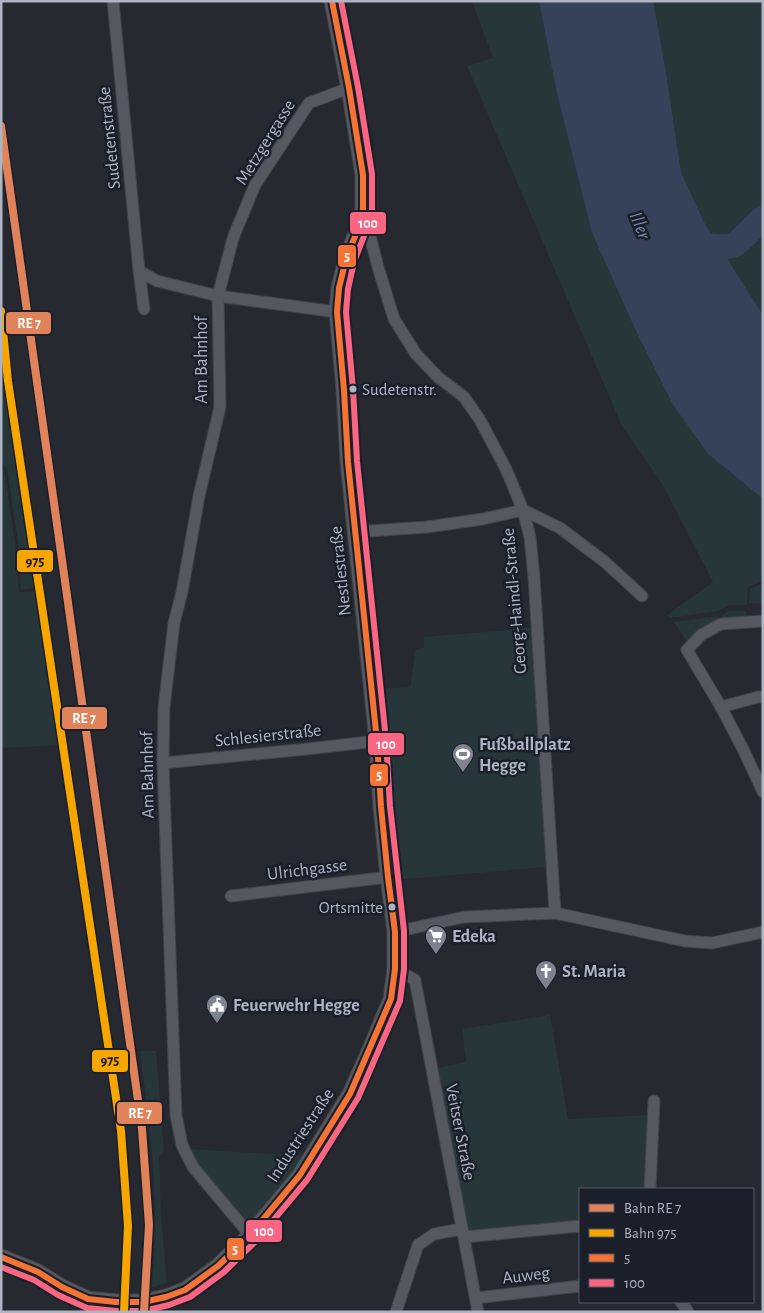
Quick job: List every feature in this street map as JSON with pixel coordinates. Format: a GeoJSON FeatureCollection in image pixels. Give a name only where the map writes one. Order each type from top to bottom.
{"type":"FeatureCollection","features":[{"type":"Feature","properties":{"kind":"street","name":"Sudetenstraße"},"geometry":{"type":"LineString","coordinates":[[113,1],[144,309]]}},
{"type":"Feature","properties":{"kind":"street","name":"Georg-Haindl-Straße"},"geometry":{"type":"LineString","coordinates":[[332,1],[364,175],[363,209],[394,319],[416,354],[438,377],[464,398],[480,420],[506,469],[523,510],[530,537],[555,914]]}},
{"type":"Feature","properties":{"kind":"street","name":"Metzgergasse"},"geometry":{"type":"LineString","coordinates":[[218,296],[235,233],[255,185],[309,103],[349,88]]}},
{"type":"Feature","properties":{"kind":"street","name":"Nestlestraße"},"geometry":{"type":"LineString","coordinates":[[363,209],[346,259],[339,288],[337,312],[348,462],[395,932]]}},
{"type":"Feature","properties":{"kind":"street"},"geometry":{"type":"LineString","coordinates":[[140,271],[157,281],[218,296],[337,312]]}},
{"type":"Feature","properties":{"kind":"street","name":"Am Bahnhof"},"geometry":{"type":"LineString","coordinates":[[218,296],[220,407],[198,496],[182,592],[174,623],[164,707],[163,763],[176,1115],[182,1144],[193,1167],[250,1235]]}},
{"type":"Feature","properties":{"kind":"street"},"geometry":{"type":"LineString","coordinates":[[355,532],[427,527],[483,519],[523,510],[560,528],[605,562],[642,596]]}},
{"type":"Feature","properties":{"kind":"street"},"geometry":{"type":"LineString","coordinates":[[763,621],[721,624],[701,635],[687,650],[721,707],[763,792]]}},
{"type":"Feature","properties":{"kind":"street"},"geometry":{"type":"LineString","coordinates":[[721,707],[763,697]]}},
{"type":"Feature","properties":{"kind":"street","name":"Schlesierstraße"},"geometry":{"type":"LineString","coordinates":[[163,763],[377,741]]}},
{"type":"Feature","properties":{"kind":"street","name":"Ulrichgasse"},"geometry":{"type":"LineString","coordinates":[[231,896],[388,877]]}},
{"type":"Feature","properties":{"kind":"street"},"geometry":{"type":"LineString","coordinates":[[395,932],[464,917],[555,914],[685,941],[712,943],[763,932]]}},
{"type":"Feature","properties":{"kind":"street","name":"Industriestraße"},"geometry":{"type":"LineString","coordinates":[[1,1257],[38,1272],[62,1287],[88,1299],[116,1302],[144,1302],[166,1297],[185,1290],[218,1266],[250,1235],[300,1175],[350,1094],[391,999],[395,969],[395,932]]}},
{"type":"Feature","properties":{"kind":"street","name":"Veitser Straße"},"geometry":{"type":"LineString","coordinates":[[395,969],[415,980],[478,1312]]}},
{"type":"Feature","properties":{"kind":"street"},"geometry":{"type":"LineString","coordinates":[[650,1188],[654,1101]]}},
{"type":"Feature","properties":{"kind":"street"},"geometry":{"type":"LineString","coordinates":[[396,1312],[418,1245],[434,1234],[579,1226]]}},
{"type":"Feature","properties":{"kind":"street","name":"Auweg"},"geometry":{"type":"LineString","coordinates":[[476,1298],[579,1286]]}},
{"type":"Feature","properties":{"kind":"shaded area"},"geometry":{"type":"Polygon","coordinates":[[[472,1],[539,1],[557,94],[592,233],[635,329],[673,405],[708,454],[763,499],[763,581],[748,587],[747,605],[729,605],[718,611],[670,618],[667,615],[713,582],[661,482],[622,426],[467,66],[493,58],[472,1]]]}},
{"type":"Feature","properties":{"kind":"shaded area"},"geometry":{"type":"Polygon","coordinates":[[[653,1],[763,1],[763,315],[704,222],[681,172],[653,1]]]}},
{"type":"Feature","properties":{"kind":"shaded area"},"geometry":{"type":"Polygon","coordinates":[[[1,300],[9,382],[38,587],[21,590],[18,542],[7,469],[1,462],[1,300]]]}},
{"type":"Feature","properties":{"kind":"shaded area"},"geometry":{"type":"Polygon","coordinates":[[[1,467],[4,470],[15,542],[19,592],[39,592],[60,745],[1,748],[1,467]]]}},
{"type":"Feature","properties":{"kind":"shaded area"},"geometry":{"type":"Polygon","coordinates":[[[763,584],[763,604],[749,603],[750,588],[763,584]]]}},
{"type":"Feature","properties":{"kind":"shaded area"},"geometry":{"type":"Polygon","coordinates":[[[729,611],[746,611],[746,619],[723,621],[722,615],[729,611]]]}},
{"type":"Feature","properties":{"kind":"shaded area"},"geometry":{"type":"Polygon","coordinates":[[[718,616],[719,622],[688,643],[674,622],[718,616]]]}},
{"type":"Feature","properties":{"kind":"shaded area","name":"Fußballplatz Hegge"},"geometry":{"type":"Polygon","coordinates":[[[533,628],[548,867],[393,880],[377,689],[410,687],[416,650],[424,647],[424,637],[533,628]]]}},
{"type":"Feature","properties":{"kind":"shaded area"},"geometry":{"type":"Polygon","coordinates":[[[550,1015],[568,1119],[649,1115],[645,1188],[579,1188],[579,1223],[469,1232],[437,1068],[466,1062],[462,1029],[550,1015]]]}},
{"type":"Feature","properties":{"kind":"shaded area"},"geometry":{"type":"Polygon","coordinates":[[[140,1051],[156,1051],[164,1152],[159,1157],[161,1214],[167,1283],[152,1287],[155,1234],[154,1182],[140,1051]]]}},
{"type":"Feature","properties":{"kind":"shaded area"},"geometry":{"type":"Polygon","coordinates":[[[190,1149],[304,1156],[249,1227],[209,1180],[190,1149]]]}},
{"type":"Feature","properties":{"kind":"water","name":"Iller"},"geometry":{"type":"Polygon","coordinates":[[[539,1],[653,1],[681,172],[704,222],[763,315],[763,499],[708,454],[673,405],[635,329],[592,233],[557,94],[539,1]]]}},
{"type":"Feature","properties":{"kind":"waterway"},"geometry":{"type":"LineString","coordinates":[[686,242],[713,246],[732,245],[737,243],[763,218]]}},
{"type":"Feature","properties":{"kind":"transit line","name":"5"},"geometry":{"type":"LineString","coordinates":[[1,1257],[38,1272],[62,1287],[88,1299],[143,1302],[166,1297],[185,1290],[218,1266],[250,1235],[300,1175],[350,1094],[391,999],[395,969],[395,932],[348,462],[337,312],[339,288],[346,259],[363,209],[363,175],[332,1]]}},
{"type":"Feature","properties":{"kind":"transit line","name":"100"},"geometry":{"type":"LineString","coordinates":[[1,1267],[34,1280],[58,1295],[87,1308],[144,1311],[169,1305],[190,1297],[224,1272],[256,1241],[307,1180],[358,1098],[400,1001],[404,969],[404,931],[357,461],[346,312],[348,289],[354,262],[372,211],[372,174],[358,87],[341,1]]}},
{"type":"Feature","properties":{"kind":"transit line"},"geometry":{"type":"LineString","coordinates":[[1,126],[142,1129],[149,1225],[144,1312]]}},
{"type":"Feature","properties":{"kind":"rail line","name":"975"},"geometry":{"type":"LineString","coordinates":[[1,311],[8,381],[121,1131],[128,1226],[124,1312]]}},
{"type":"Feature","properties":{"kind":"place","name":"Sudetenstr."},"geometry":{"type":"Point","coordinates":[353,389]}},
{"type":"Feature","properties":{"kind":"place","name":"Fußballplatz Hegge"},"geometry":{"type":"Point","coordinates":[463,773]}},
{"type":"Feature","properties":{"kind":"place","name":"Ortsmitte"},"geometry":{"type":"Point","coordinates":[392,907]}},
{"type":"Feature","properties":{"kind":"place","name":"Edeka"},"geometry":{"type":"Point","coordinates":[436,955]}},
{"type":"Feature","properties":{"kind":"place","name":"St. Maria"},"geometry":{"type":"Point","coordinates":[546,990]}},
{"type":"Feature","properties":{"kind":"place","name":"Feuerwehr Hegge"},"geometry":{"type":"Point","coordinates":[217,1024]}}]}
